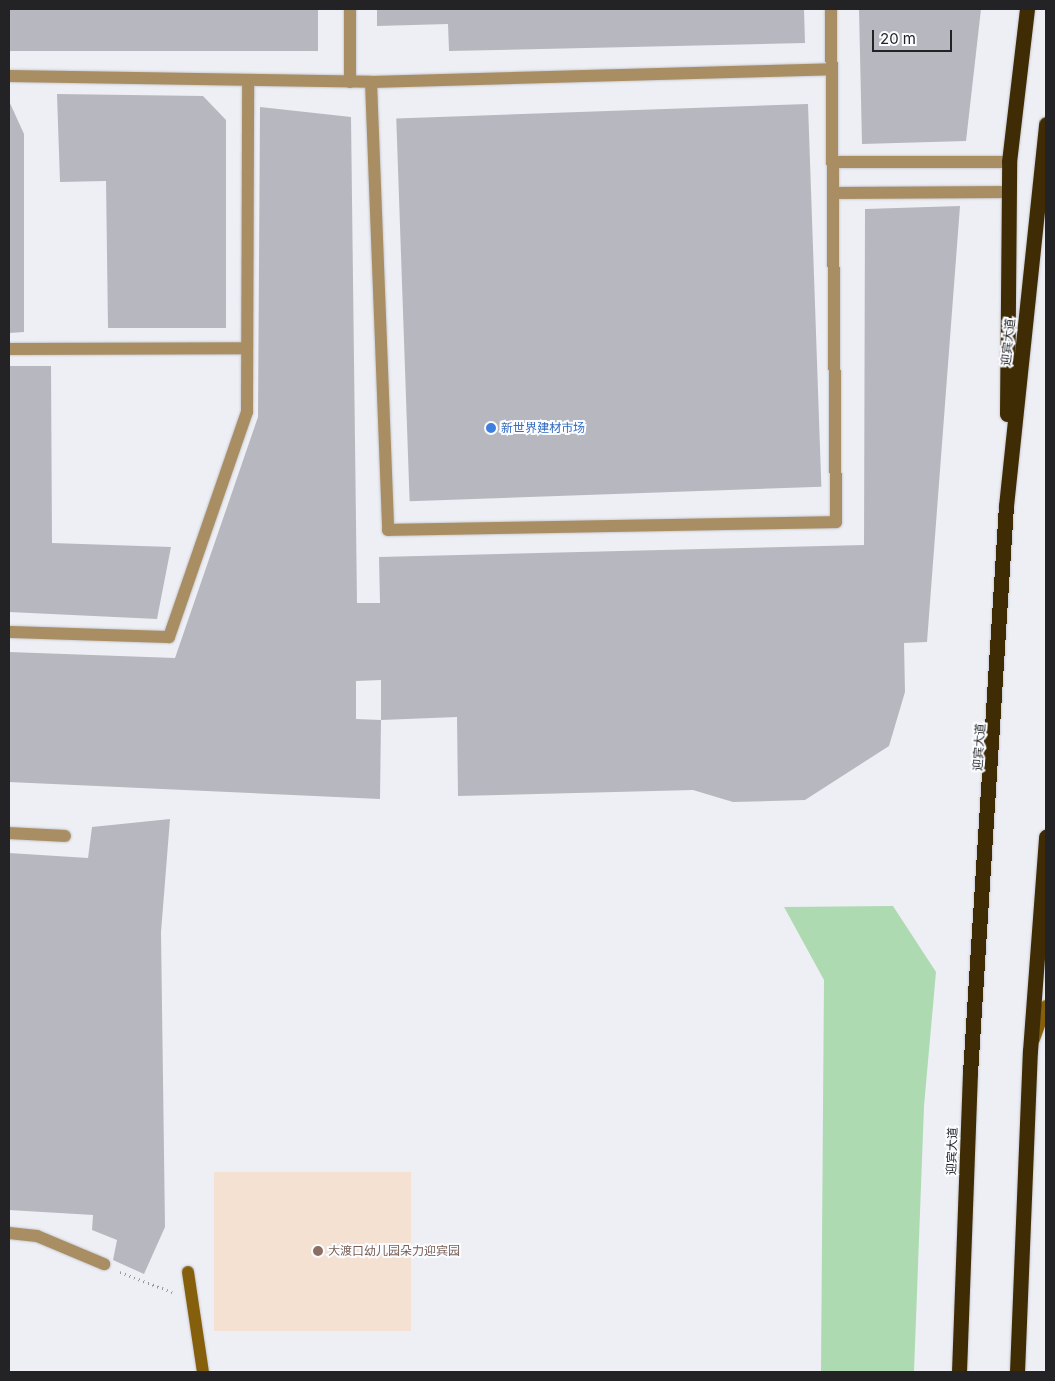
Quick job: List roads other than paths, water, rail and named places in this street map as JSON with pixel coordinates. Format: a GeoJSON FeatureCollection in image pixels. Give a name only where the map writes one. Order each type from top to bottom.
{"type":"FeatureCollection","features":[{"type":"Feature","properties":{"kind":"highway"},"geometry":{"type":"LineString","coordinates":[[1006,506],[1009,162],[1027,9]]}},
{"type":"Feature","properties":{"kind":"highway","name":"迎宾大道"},"geometry":{"type":"LineString","coordinates":[[959,1372],[970,1073],[1006,506],[1046,124]]}},
{"type":"Feature","properties":{"kind":"highway"},"geometry":{"type":"LineString","coordinates":[[1017,1372],[1030,1051],[1046,837]]}},
{"type":"Feature","properties":{"kind":"street"},"geometry":{"type":"LineString","coordinates":[[1030,1051],[1046,1006]]}},
{"type":"Feature","properties":{"kind":"street"},"geometry":{"type":"LineString","coordinates":[[188,1272],[203,1372]]}},
{"type":"Feature","properties":{"kind":"lane"},"geometry":{"type":"LineString","coordinates":[[350,9],[350,82]]}},
{"type":"Feature","properties":{"kind":"lane"},"geometry":{"type":"LineString","coordinates":[[371,82],[388,530],[836,522],[831,9]]}},
{"type":"Feature","properties":{"kind":"lane"},"geometry":{"type":"LineString","coordinates":[[9,76],[248,82],[371,82],[832,69]]}},
{"type":"Feature","properties":{"kind":"lane"},"geometry":{"type":"LineString","coordinates":[[9,632],[169,637],[247,412],[248,82]]}},
{"type":"Feature","properties":{"kind":"lane"},"geometry":{"type":"LineString","coordinates":[[833,162],[1009,162]]}},
{"type":"Feature","properties":{"kind":"lane"},"geometry":{"type":"LineString","coordinates":[[833,193],[1010,192]]}},
{"type":"Feature","properties":{"kind":"lane"},"geometry":{"type":"LineString","coordinates":[[9,349],[247,348]]}},
{"type":"Feature","properties":{"kind":"lane"},"geometry":{"type":"LineString","coordinates":[[9,833],[66,836]]}},
{"type":"Feature","properties":{"kind":"lane"},"geometry":{"type":"LineString","coordinates":[[9,1233],[36,1236],[104,1264]]}},
{"type":"Feature","properties":{"kind":"place","name":"新世界建材市场"},"geometry":{"type":"Point","coordinates":[491,428]}},
{"type":"Feature","properties":{"kind":"place","name":"大渡口幼儿园朵力迎宾园"},"geometry":{"type":"Point","coordinates":[318,1251]}}]}
